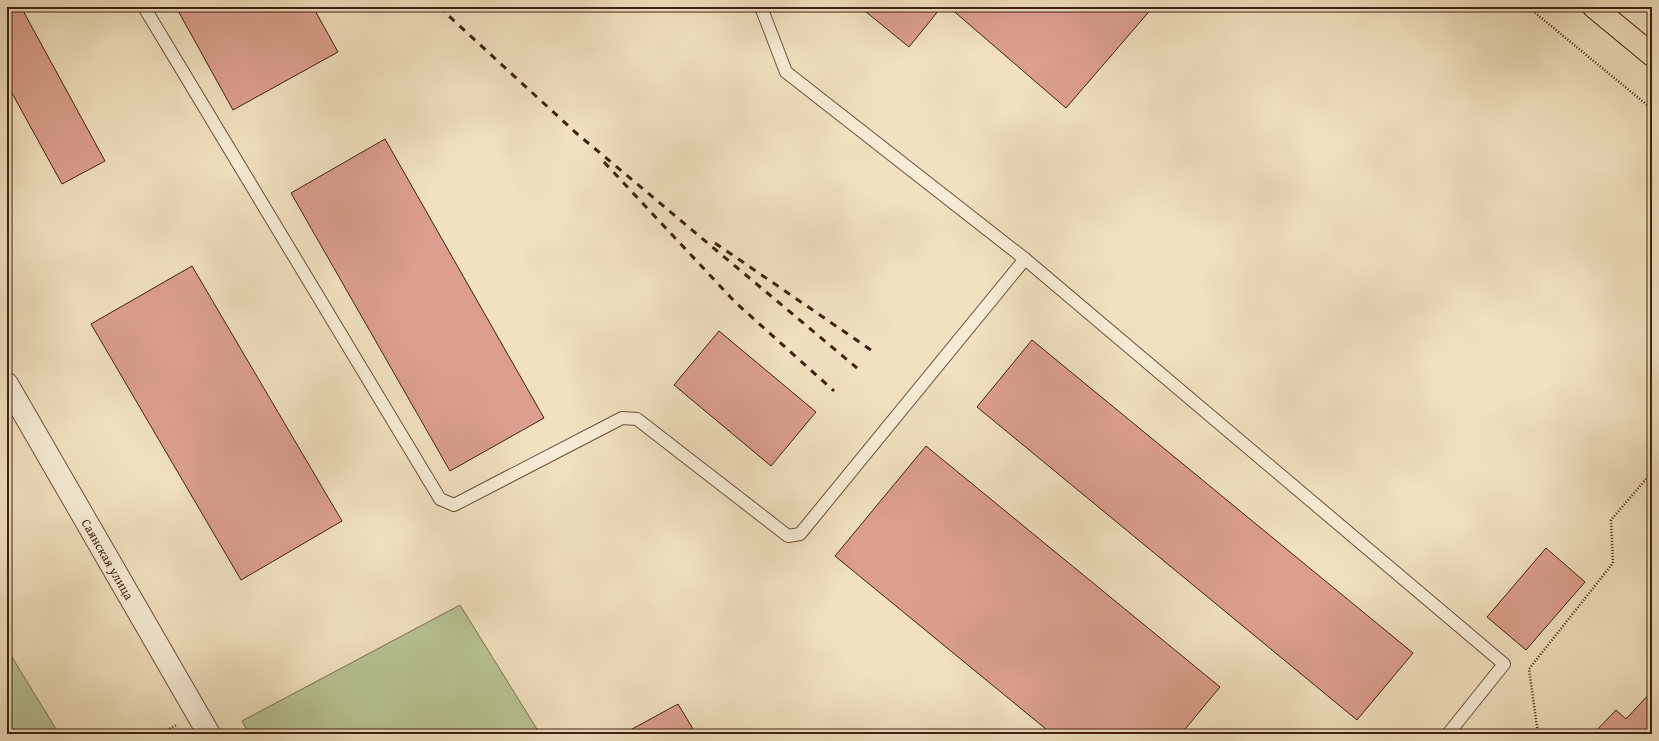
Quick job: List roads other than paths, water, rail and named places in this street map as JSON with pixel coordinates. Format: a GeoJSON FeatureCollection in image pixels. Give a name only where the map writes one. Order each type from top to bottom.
{"type":"FeatureCollection","features":[{"type":"Feature","properties":{"kind":"highway"},"geometry":{"type":"LineString","coordinates":[[1594,7],[1652,55]]}},
{"type":"Feature","properties":{"kind":"street","name":"Саянская улица"},"geometry":{"type":"LineString","coordinates":[[7,384],[209,734]]}},
{"type":"Feature","properties":{"kind":"lane"},"geometry":{"type":"LineString","coordinates":[[144,7],[440,499],[454,505],[622,418],[638,419],[788,536],[800,534],[1026,259]]}},
{"type":"Feature","properties":{"kind":"lane"},"geometry":{"type":"LineString","coordinates":[[760,7],[786,72],[1026,259],[1504,664],[1448,734]]}},
{"type":"Feature","properties":{"kind":"railway"},"geometry":{"type":"LineString","coordinates":[[439,7],[575,132],[857,368]]}},
{"type":"Feature","properties":{"kind":"railway"},"geometry":{"type":"LineString","coordinates":[[604,162],[735,302],[834,391]]}},
{"type":"Feature","properties":{"kind":"railway"},"geometry":{"type":"LineString","coordinates":[[715,243],[871,350]]}}]}
